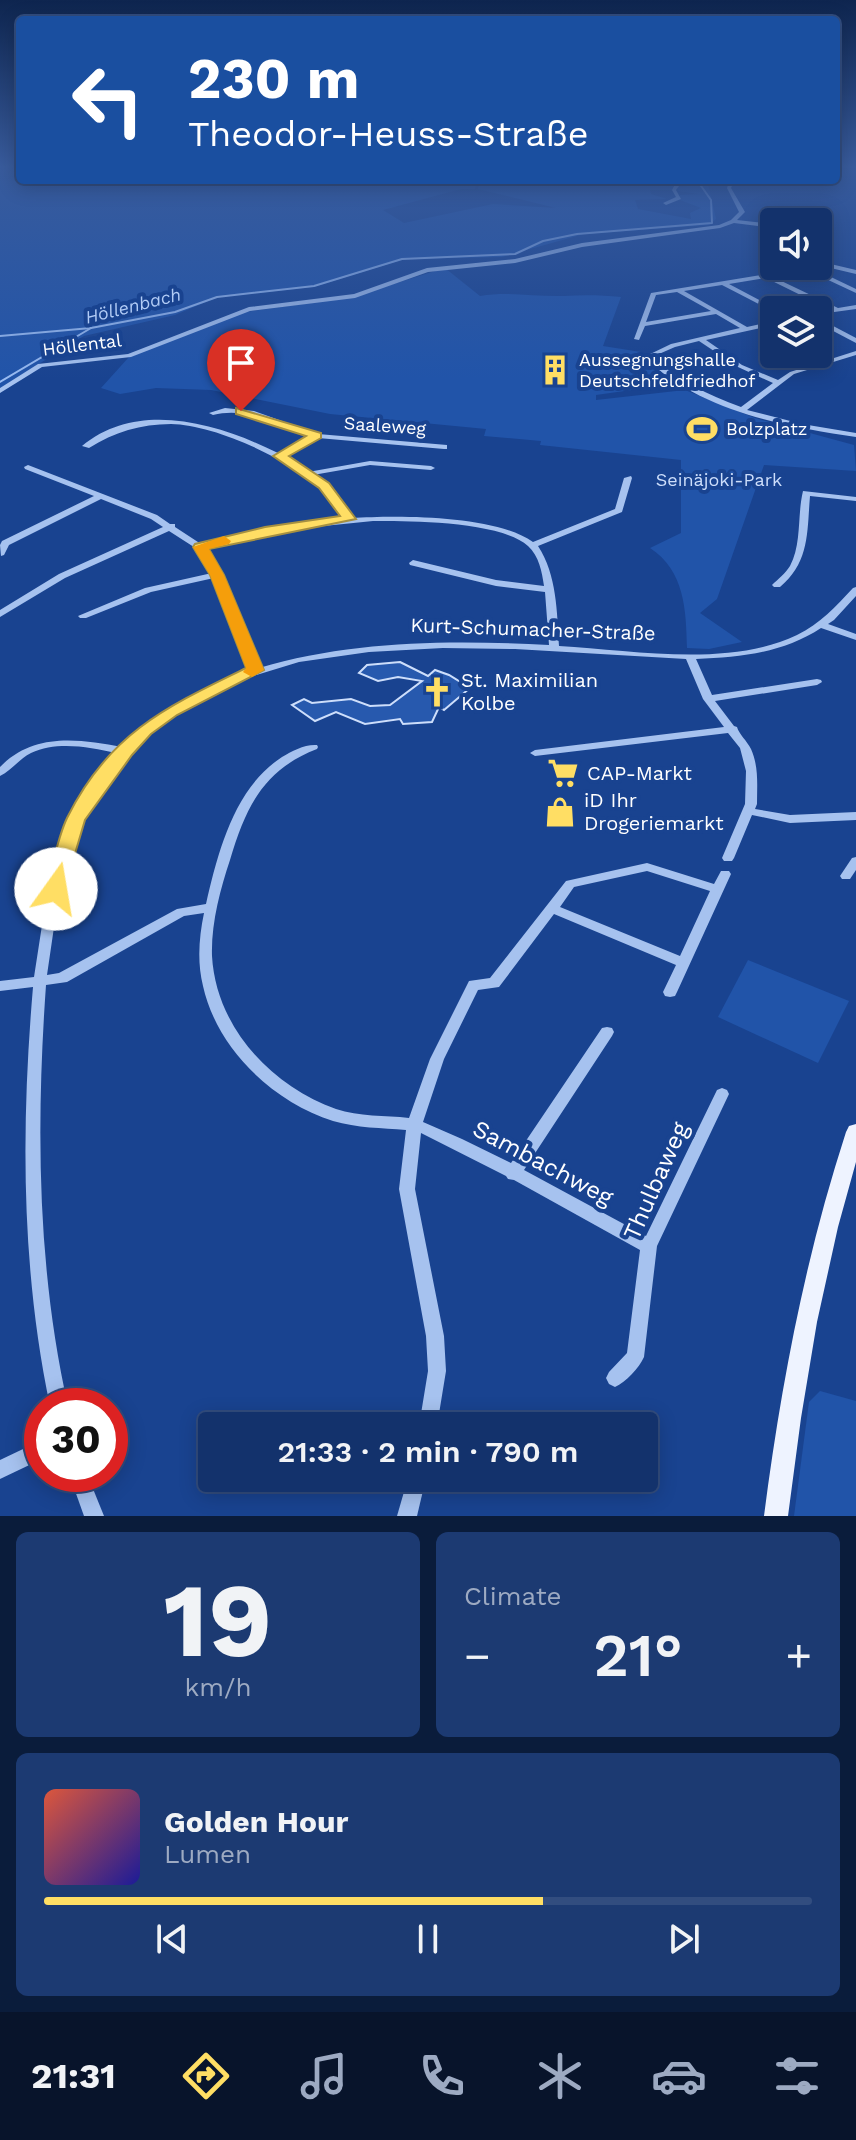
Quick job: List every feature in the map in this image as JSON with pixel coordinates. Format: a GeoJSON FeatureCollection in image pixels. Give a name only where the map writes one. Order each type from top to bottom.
{"type":"FeatureCollection","features":[{"type":"Feature","properties":{"kind":"main road"},"geometry":{"type":"LineString","coordinates":[[776,1516],[801,1335],[814,1273],[856,1132]]}},
{"type":"Feature","properties":{"kind":"street","name":"Höllental"},"geometry":{"type":"LineString","coordinates":[[0,391],[40,365],[129,356],[249,309],[355,296],[427,270],[515,261],[582,245],[644,238]]}},
{"type":"Feature","properties":{"kind":"street"},"geometry":{"type":"LineString","coordinates":[[832,266],[856,272]]}},
{"type":"Feature","properties":{"kind":"street"},"geometry":{"type":"LineString","coordinates":[[637,339],[653,294],[760,277]]}},
{"type":"Feature","properties":{"kind":"street"},"geometry":{"type":"LineString","coordinates":[[832,279],[853,288]]}},
{"type":"Feature","properties":{"kind":"street"},"geometry":{"type":"LineString","coordinates":[[775,280],[836,310]]}},
{"type":"Feature","properties":{"kind":"street"},"geometry":{"type":"LineString","coordinates":[[722,283],[760,303]]}},
{"type":"Feature","properties":{"kind":"street"},"geometry":{"type":"LineString","coordinates":[[678,290],[746,329]]}},
{"type":"Feature","properties":{"kind":"street"},"geometry":{"type":"LineString","coordinates":[[832,311],[856,307]]}},
{"type":"Feature","properties":{"kind":"street"},"geometry":{"type":"LineString","coordinates":[[642,325],[717,312]]}},
{"type":"Feature","properties":{"kind":"street"},"geometry":{"type":"LineString","coordinates":[[760,326],[648,354],[656,365],[686,384],[743,409],[804,426],[856,435]]}},
{"type":"Feature","properties":{"kind":"street"},"geometry":{"type":"LineString","coordinates":[[832,328],[856,341]]}},
{"type":"Feature","properties":{"kind":"street"},"geometry":{"type":"LineString","coordinates":[[700,339],[743,369],[776,382]]}},
{"type":"Feature","properties":{"kind":"street"},"geometry":{"type":"LineString","coordinates":[[743,409],[776,382],[806,366],[856,353]]}},
{"type":"Feature","properties":{"kind":"street"},"geometry":{"type":"LineString","coordinates":[[213,413],[225,410],[248,413],[317,436]]}},
{"type":"Feature","properties":{"kind":"street"},"geometry":{"type":"LineString","coordinates":[[86,446],[126,427],[176,422],[193,425],[279,456],[331,492],[349,519]]}},
{"type":"Feature","properties":{"kind":"street","name":"Saaleweg"},"geometry":{"type":"LineString","coordinates":[[279,456],[317,436],[444,447]]}},
{"type":"Feature","properties":{"kind":"street"},"geometry":{"type":"LineString","coordinates":[[308,474],[370,463],[431,468]]}},
{"type":"Feature","properties":{"kind":"street"},"geometry":{"type":"LineString","coordinates":[[28,467],[172,526],[200,547],[217,575],[255,670]]}},
{"type":"Feature","properties":{"kind":"street"},"geometry":{"type":"LineString","coordinates":[[533,545],[619,510],[628,478]]}},
{"type":"Feature","properties":{"kind":"street"},"geometry":{"type":"LineString","coordinates":[[777,585],[788,575],[797,559],[806,490],[856,499]]}},
{"type":"Feature","properties":{"kind":"street"},"geometry":{"type":"LineString","coordinates":[[1,553],[5,543],[101,496]]}},
{"type":"Feature","properties":{"kind":"street"},"geometry":{"type":"LineString","coordinates":[[200,547],[265,531],[349,519],[407,518],[499,530],[533,545],[545,568],[554,648]]}},
{"type":"Feature","properties":{"kind":"street"},"geometry":{"type":"LineString","coordinates":[[0,614],[62,576],[172,526]]}},
{"type":"Feature","properties":{"kind":"street"},"geometry":{"type":"LineString","coordinates":[[413,563],[463,573],[507,588],[547,589]]}},
{"type":"Feature","properties":{"kind":"street"},"geometry":{"type":"LineString","coordinates":[[83,616],[148,590],[217,575]]}},
{"type":"Feature","properties":{"kind":"street","name":"Kurt-Schumacher-Straße"},"geometry":{"type":"LineString","coordinates":[[55,1388],[49,1365],[35,1241],[33,1155],[38,983],[70,832],[94,789],[145,730],[171,712],[255,670],[313,655],[366,648],[445,645],[554,648],[690,657],[756,652],[821,625],[856,590]]}},
{"type":"Feature","properties":{"kind":"street"},"geometry":{"type":"LineString","coordinates":[[821,625],[856,637]]}},
{"type":"Feature","properties":{"kind":"street"},"geometry":{"type":"LineString","coordinates":[[690,657],[708,699],[745,748],[752,771],[753,793],[728,858]]}},
{"type":"Feature","properties":{"kind":"street"},"geometry":{"type":"LineString","coordinates":[[708,699],[817,682]]}},
{"type":"Feature","properties":{"kind":"street"},"geometry":{"type":"LineString","coordinates":[[535,753],[733,729]]}},
{"type":"Feature","properties":{"kind":"street"},"geometry":{"type":"LineString","coordinates":[[0,761],[61,741],[125,751]]}},
{"type":"Feature","properties":{"kind":"street"},"geometry":{"type":"LineString","coordinates":[[313,747],[278,763],[255,787],[228,846],[210,908],[206,961],[211,988],[229,1034],[242,1053],[287,1090],[333,1115],[378,1124],[414,1125]]}},
{"type":"Feature","properties":{"kind":"street"},"geometry":{"type":"LineString","coordinates":[[0,773],[19,753]]}},
{"type":"Feature","properties":{"kind":"street"},"geometry":{"type":"LineString","coordinates":[[748,811],[790,819],[856,816]]}},
{"type":"Feature","properties":{"kind":"street"},"geometry":{"type":"LineString","coordinates":[[846,876],[856,861]]}},
{"type":"Feature","properties":{"kind":"street"},"geometry":{"type":"LineString","coordinates":[[430,1412],[437,1371],[435,1336],[407,1189],[414,1125],[437,1059],[474,985],[494,983],[570,884],[647,867],[717,889]]}},
{"type":"Feature","properties":{"kind":"street"},"geometry":{"type":"LineString","coordinates":[[670,992],[725,874]]}},
{"type":"Feature","properties":{"kind":"street"},"geometry":{"type":"LineString","coordinates":[[0,986],[38,983],[79,971],[181,912],[210,908]]}},
{"type":"Feature","properties":{"kind":"street"},"geometry":{"type":"LineString","coordinates":[[551,908],[683,963]]}},
{"type":"Feature","properties":{"kind":"street"},"geometry":{"type":"LineString","coordinates":[[513,1174],[607,1032]]}},
{"type":"Feature","properties":{"kind":"street","name":"Thulbaweg"},"geometry":{"type":"LineString","coordinates":[[615,1378],[635,1357],[649,1246],[722,1094]]}},
{"type":"Feature","properties":{"kind":"street","name":"Sambachweg"},"geometry":{"type":"LineString","coordinates":[[414,1125],[649,1246]]}},
{"type":"Feature","properties":{"kind":"street"},"geometry":{"type":"LineString","coordinates":[[0,1470],[24,1458]]}},
{"type":"Feature","properties":{"kind":"street"},"geometry":{"type":"LineString","coordinates":[[85,1492],[94,1516]]}},
{"type":"Feature","properties":{"kind":"street"},"geometry":{"type":"LineString","coordinates":[[407,1516],[413,1492]]}},
{"type":"Feature","properties":{"kind":"green space"},"geometry":{"type":"Polygon","coordinates":[[[0,238],[571,238],[502,257],[405,259],[314,287],[218,297],[175,315],[84,336],[0,388],[0,238]]]}},
{"type":"Feature","properties":{"kind":"green space","name":"Seinäjoki-Park"},"geometry":{"type":"Polygon","coordinates":[[[445,268],[480,296],[621,297],[603,346],[641,352],[640,360],[674,384],[596,395],[596,400],[685,390],[755,418],[854,445],[856,471],[764,465],[717,599],[700,613],[742,642],[709,649],[687,648],[684,606],[677,580],[662,557],[650,548],[681,533],[681,460],[540,445],[541,441],[484,436],[486,429],[330,414],[211,390],[156,388],[120,394],[101,388],[129,357],[245,312],[348,298],[445,268]]]}},
{"type":"Feature","properties":{"kind":"green space"},"geometry":{"type":"Polygon","coordinates":[[[748,960],[849,1001],[818,1063],[718,1017],[748,960]]]}},
{"type":"Feature","properties":{"kind":"green space"},"geometry":{"type":"Polygon","coordinates":[[[820,1391],[856,1401],[856,1516],[794,1516],[809,1402],[820,1391]]]}},
{"type":"Feature","properties":{"kind":"building"},"geometry":{"type":"Polygon","coordinates":[[[400,662],[428,676],[435,670],[449,675],[470,688],[444,710],[439,707],[432,722],[403,724],[400,719],[365,724],[336,712],[315,721],[292,705],[304,699],[312,703],[351,699],[370,706],[390,705],[422,681],[398,677],[378,681],[359,673],[367,665],[400,662]]]}},
{"type":"Feature","properties":{"kind":"waterway","name":"Höllenbach"},"geometry":{"type":"LineString","coordinates":[[91,328],[175,312],[217,297],[314,286],[402,259],[515,254],[543,241],[559,238]]}},
{"type":"Feature","properties":{"kind":"waterway"},"geometry":{"type":"LineString","coordinates":[[0,336],[91,328]]}},
{"type":"Feature","properties":{"kind":"waterway","name":"Höllenbach"},"geometry":{"type":"LineString","coordinates":[[0,382],[91,328]]}},
{"type":"Feature","properties":{"kind":"slow traffic"},"geometry":{"type":"LineString","coordinates":[[224,541],[200,547],[217,575],[255,670],[252,672]]}},
{"type":"Feature","properties":{"kind":"place","name":"Aussegnungshalle Deutschfeldfriedhof"},"geometry":{"type":"Point","coordinates":[555,370]}},
{"type":"Feature","properties":{"kind":"place","name":"Bolzplatz"},"geometry":{"type":"Point","coordinates":[702,429]}},
{"type":"Feature","properties":{"kind":"place","name":"St. Maximilian Kolbe"},"geometry":{"type":"Point","coordinates":[437,692]}},
{"type":"Feature","properties":{"kind":"place","name":"CAP-Markt"},"geometry":{"type":"Point","coordinates":[563,773]}},
{"type":"Feature","properties":{"kind":"place","name":"iD Ihr Drogeriemarkt"},"geometry":{"type":"Point","coordinates":[560,812]}},
{"type":"Feature","properties":{"kind":"route"},"geometry":{"type":"LineString","coordinates":[[56,889],[70,832],[94,789],[125,751],[145,730],[190,700],[255,670],[217,575],[200,547],[265,531],[349,519],[343,506],[324,485],[279,456],[317,436],[241,411]]}}]}
